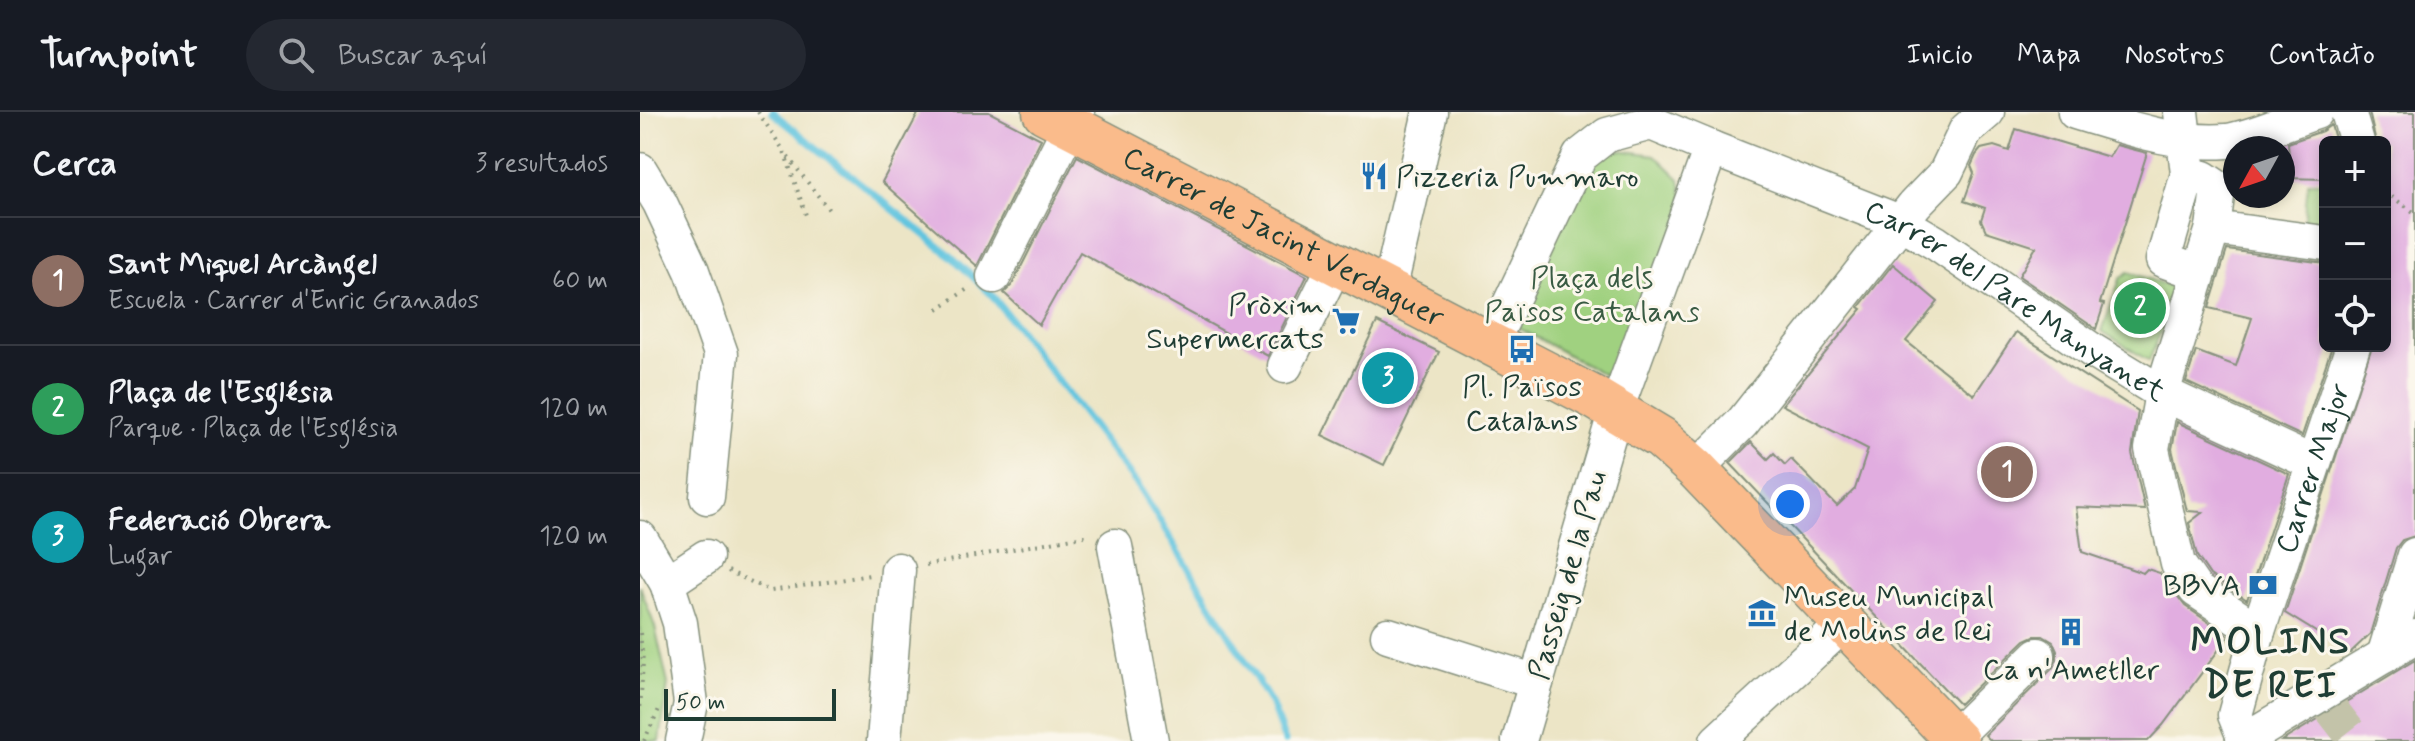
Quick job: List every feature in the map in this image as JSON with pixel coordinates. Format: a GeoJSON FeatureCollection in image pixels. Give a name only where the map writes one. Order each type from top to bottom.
{"type":"FeatureCollection","features":[{"type":"Feature","properties":{"kind":"main road","name":"Carrer de Jacint Verdaguer"},"geometry":{"type":"LineString","coordinates":[[1064,117],[1335,265],[1616,410],[1661,438],[1696,469],[1956,739]]}},
{"type":"Feature","properties":{"kind":"street"},"geometry":{"type":"LineString","coordinates":[[1389,291],[1430,112]]}},
{"type":"Feature","properties":{"kind":"street"},"geometry":{"type":"LineString","coordinates":[[1696,469],[1742,423],[1915,204],[1946,172],[1966,130],[1987,112]]}},
{"type":"Feature","properties":{"kind":"street"},"geometry":{"type":"LineString","coordinates":[[2075,112],[2192,149],[2230,141],[2316,112]]}},
{"type":"Feature","properties":{"kind":"street"},"geometry":{"type":"LineString","coordinates":[[2348,112],[2355,136]]}},
{"type":"Feature","properties":{"kind":"street"},"geometry":{"type":"LineString","coordinates":[[980,284],[1064,117]]}},
{"type":"Feature","properties":{"kind":"street"},"geometry":{"type":"LineString","coordinates":[[1490,346],[1580,156],[1607,135],[1651,123],[1711,148],[1616,410]]}},
{"type":"Feature","properties":{"kind":"street","name":"Carrer del Pare Manyanet"},"geometry":{"type":"LineString","coordinates":[[1711,148],[1902,223],[2093,351],[2162,393],[2313,463]]}},
{"type":"Feature","properties":{"kind":"street"},"geometry":{"type":"LineString","coordinates":[[2192,149],[2218,188],[2213,228],[2162,393],[2152,449],[2178,564],[2196,590],[2258,631]]}},
{"type":"Feature","properties":{"kind":"street"},"geometry":{"type":"LineString","coordinates":[[2192,149],[2163,260],[2199,273]]}},
{"type":"Feature","properties":{"kind":"street"},"geometry":{"type":"LineString","coordinates":[[640,170],[660,203],[692,271],[721,354],[707,497]]}},
{"type":"Feature","properties":{"kind":"street"},"geometry":{"type":"LineString","coordinates":[[1936,243],[1943,214],[1946,172]]}},
{"type":"Feature","properties":{"kind":"street"},"geometry":{"type":"LineString","coordinates":[[2213,228],[2319,242]]}},
{"type":"Feature","properties":{"kind":"street"},"geometry":{"type":"LineString","coordinates":[[1285,366],[1335,265]]}},
{"type":"Feature","properties":{"kind":"street","name":"Carrer Major"},"geometry":{"type":"LineString","coordinates":[[2244,740],[2235,715],[2258,631],[2351,352]]}},
{"type":"Feature","properties":{"kind":"street","name":"Passeig de la Pau"},"geometry":{"type":"LineString","coordinates":[[1519,741],[1538,675],[1609,482],[1616,410]]}},
{"type":"Feature","properties":{"kind":"street"},"geometry":{"type":"LineString","coordinates":[[640,538],[667,583],[680,623],[691,703],[683,741]]}},
{"type":"Feature","properties":{"kind":"street"},"geometry":{"type":"LineString","coordinates":[[1115,546],[1151,741]]}},
{"type":"Feature","properties":{"kind":"street"},"geometry":{"type":"LineString","coordinates":[[2384,656],[2415,555]]}},
{"type":"Feature","properties":{"kind":"street"},"geometry":{"type":"LineString","coordinates":[[667,583],[706,557]]}},
{"type":"Feature","properties":{"kind":"street"},"geometry":{"type":"LineString","coordinates":[[884,741],[898,570]]}},
{"type":"Feature","properties":{"kind":"street"},"geometry":{"type":"LineString","coordinates":[[2415,592],[2411,587],[2393,643],[2415,629]]}},
{"type":"Feature","properties":{"kind":"street"},"geometry":{"type":"LineString","coordinates":[[1717,741],[1844,624]]}},
{"type":"Feature","properties":{"kind":"street"},"geometry":{"type":"LineString","coordinates":[[1436,634],[1538,675]]}},
{"type":"Feature","properties":{"kind":"street"},"geometry":{"type":"LineString","coordinates":[[1388,635],[1538,675]]}},
{"type":"Feature","properties":{"kind":"street"},"geometry":{"type":"LineString","coordinates":[[2244,740],[2324,700],[2415,637]]}},
{"type":"Feature","properties":{"kind":"street","name":"Carrer de Jacint Verdaguer"},"geometry":{"type":"LineString","coordinates":[[1956,739],[2038,655]]}},
{"type":"Feature","properties":{"kind":"path"},"geometry":{"type":"LineString","coordinates":[[758,112],[829,210]]}},
{"type":"Feature","properties":{"kind":"path"},"geometry":{"type":"LineString","coordinates":[[784,151],[807,218]]}},
{"type":"Feature","properties":{"kind":"path"},"geometry":{"type":"LineString","coordinates":[[2391,196],[2415,213]]}},
{"type":"Feature","properties":{"kind":"path"},"geometry":{"type":"LineString","coordinates":[[938,309],[980,284]]}},
{"type":"Feature","properties":{"kind":"path"},"geometry":{"type":"LineString","coordinates":[[640,633],[643,661],[640,711]]}},
{"type":"Feature","properties":{"kind":"path"},"geometry":{"type":"LineString","coordinates":[[644,741],[662,702]]}},
{"type":"Feature","properties":{"kind":"green space","name":"Plaça dels Països Catalans"},"geometry":{"type":"Polygon","coordinates":[[[1618,150],[1655,155],[1680,179],[1686,215],[1630,389],[1508,322],[1586,160],[1618,150]]]}},
{"type":"Feature","properties":{"kind":"green space"},"geometry":{"type":"Polygon","coordinates":[[[2308,182],[2319,182],[2319,229],[2304,227],[2308,182]]]}},
{"type":"Feature","properties":{"kind":"green space"},"geometry":{"type":"Polygon","coordinates":[[[2128,272],[2172,287],[2176,294],[2149,361],[2102,331],[2120,279],[2128,272]]]}},
{"type":"Feature","properties":{"kind":"green space"},"geometry":{"type":"Polygon","coordinates":[[[640,586],[655,627],[668,684],[660,741],[640,741],[640,586]]]}},
{"type":"Feature","properties":{"kind":"building"},"geometry":{"type":"Polygon","coordinates":[[[919,112],[989,112],[1041,139],[977,266],[882,182],[919,112]]]}},
{"type":"Feature","properties":{"kind":"building"},"geometry":{"type":"Polygon","coordinates":[[[2369,112],[2415,112],[2415,536],[2402,540],[2396,548],[2370,634],[2350,653],[2285,613],[2370,352],[2391,352],[2391,136],[2375,136],[2369,112]]]}},
{"type":"Feature","properties":{"kind":"building"},"geometry":{"type":"Polygon","coordinates":[[[2331,125],[2334,136],[2319,136],[2319,179],[2295,178],[2295,141],[2331,125]]]}},
{"type":"Feature","properties":{"kind":"building"},"geometry":{"type":"Polygon","coordinates":[[[2016,129],[2109,157],[2116,145],[2147,153],[2100,303],[2104,304],[2096,329],[2019,276],[2036,247],[1986,231],[1981,220],[1985,208],[1964,201],[1974,173],[1971,166],[1976,155],[1981,149],[1994,146],[2009,151],[2016,129]]]}},
{"type":"Feature","properties":{"kind":"building"},"geometry":{"type":"Polygon","coordinates":[[[1077,156],[1307,276],[1268,356],[1080,252],[1039,325],[1004,293],[1012,285],[1077,156]]]}},
{"type":"Feature","properties":{"kind":"building"},"geometry":{"type":"Polygon","coordinates":[[[2227,250],[2319,262],[2319,352],[2330,352],[2302,436],[2186,382],[2196,351],[2236,366],[2252,318],[2209,308],[2227,250]]]}},
{"type":"Feature","properties":{"kind":"building"},"geometry":{"type":"Polygon","coordinates":[[[1893,264],[1938,302],[1906,341],[1974,395],[2016,332],[2138,411],[2132,453],[2145,510],[2076,507],[2082,552],[2143,573],[2147,569],[2160,573],[2185,606],[2229,636],[2148,741],[1991,741],[1985,735],[2052,669],[2057,660],[2053,642],[2043,636],[2025,640],[1959,704],[1730,463],[1751,442],[1768,459],[1774,453],[1785,465],[1791,459],[1837,506],[1855,489],[1868,449],[1782,405],[1862,309],[1859,307],[1893,264]]]}},
{"type":"Feature","properties":{"kind":"building"},"geometry":{"type":"Polygon","coordinates":[[[1377,322],[1439,352],[1384,465],[1322,435],[1377,322]]]}},
{"type":"Feature","properties":{"kind":"building"},"geometry":{"type":"Polygon","coordinates":[[[2177,422],[2289,474],[2247,600],[2210,575],[2197,556],[2189,523],[2203,512],[2187,511],[2172,449],[2177,422]]]}},
{"type":"Feature","properties":{"kind":"building"},"geometry":{"type":"Polygon","coordinates":[[[2415,660],[2415,741],[2282,741],[2415,660]]]}},
{"type":"Feature","properties":{"kind":"waterway"},"geometry":{"type":"LineString","coordinates":[[772,112],[951,256],[992,295],[1139,487],[1271,703],[1285,741]]}},
{"type":"Feature","properties":{"kind":"tunnel"},"geometry":{"type":"LineString","coordinates":[[2328,705],[2356,741]]}},
{"type":"Feature","properties":{"kind":"place","name":"Pizzeria Pummaro"},"geometry":{"type":"Point","coordinates":[1374,176]}},
{"type":"Feature","properties":{"kind":"place","name":"Plaça de l'Església"},"geometry":{"type":"Point","coordinates":[2140,308]}},
{"type":"Feature","properties":{"kind":"place","name":"Pròxim Supermercats"},"geometry":{"type":"Point","coordinates":[1346,321]}},
{"type":"Feature","properties":{"kind":"place","name":"Pl. Països Catalans"},"geometry":{"type":"Point","coordinates":[1522,349]}},
{"type":"Feature","properties":{"kind":"place","name":"Federació Obrera"},"geometry":{"type":"Point","coordinates":[1388,378]}},
{"type":"Feature","properties":{"kind":"place","name":"Sant Miquel Arcàngel"},"geometry":{"type":"Point","coordinates":[2007,472]}},
{"type":"Feature","properties":{"kind":"place","name":"BBVA"},"geometry":{"type":"Point","coordinates":[2263,585]}},
{"type":"Feature","properties":{"kind":"place","name":"Museu Municipal de Molins de Rei"},"geometry":{"type":"Point","coordinates":[1762,613]}},
{"type":"Feature","properties":{"kind":"place","name":"Ca n'Ametller"},"geometry":{"type":"Point","coordinates":[2071,632]}},
{"type":"Feature","properties":{"kind":"district","name":"MOLINS DE REI"},"geometry":{"type":"Point","coordinates":[2271,662]}}]}
